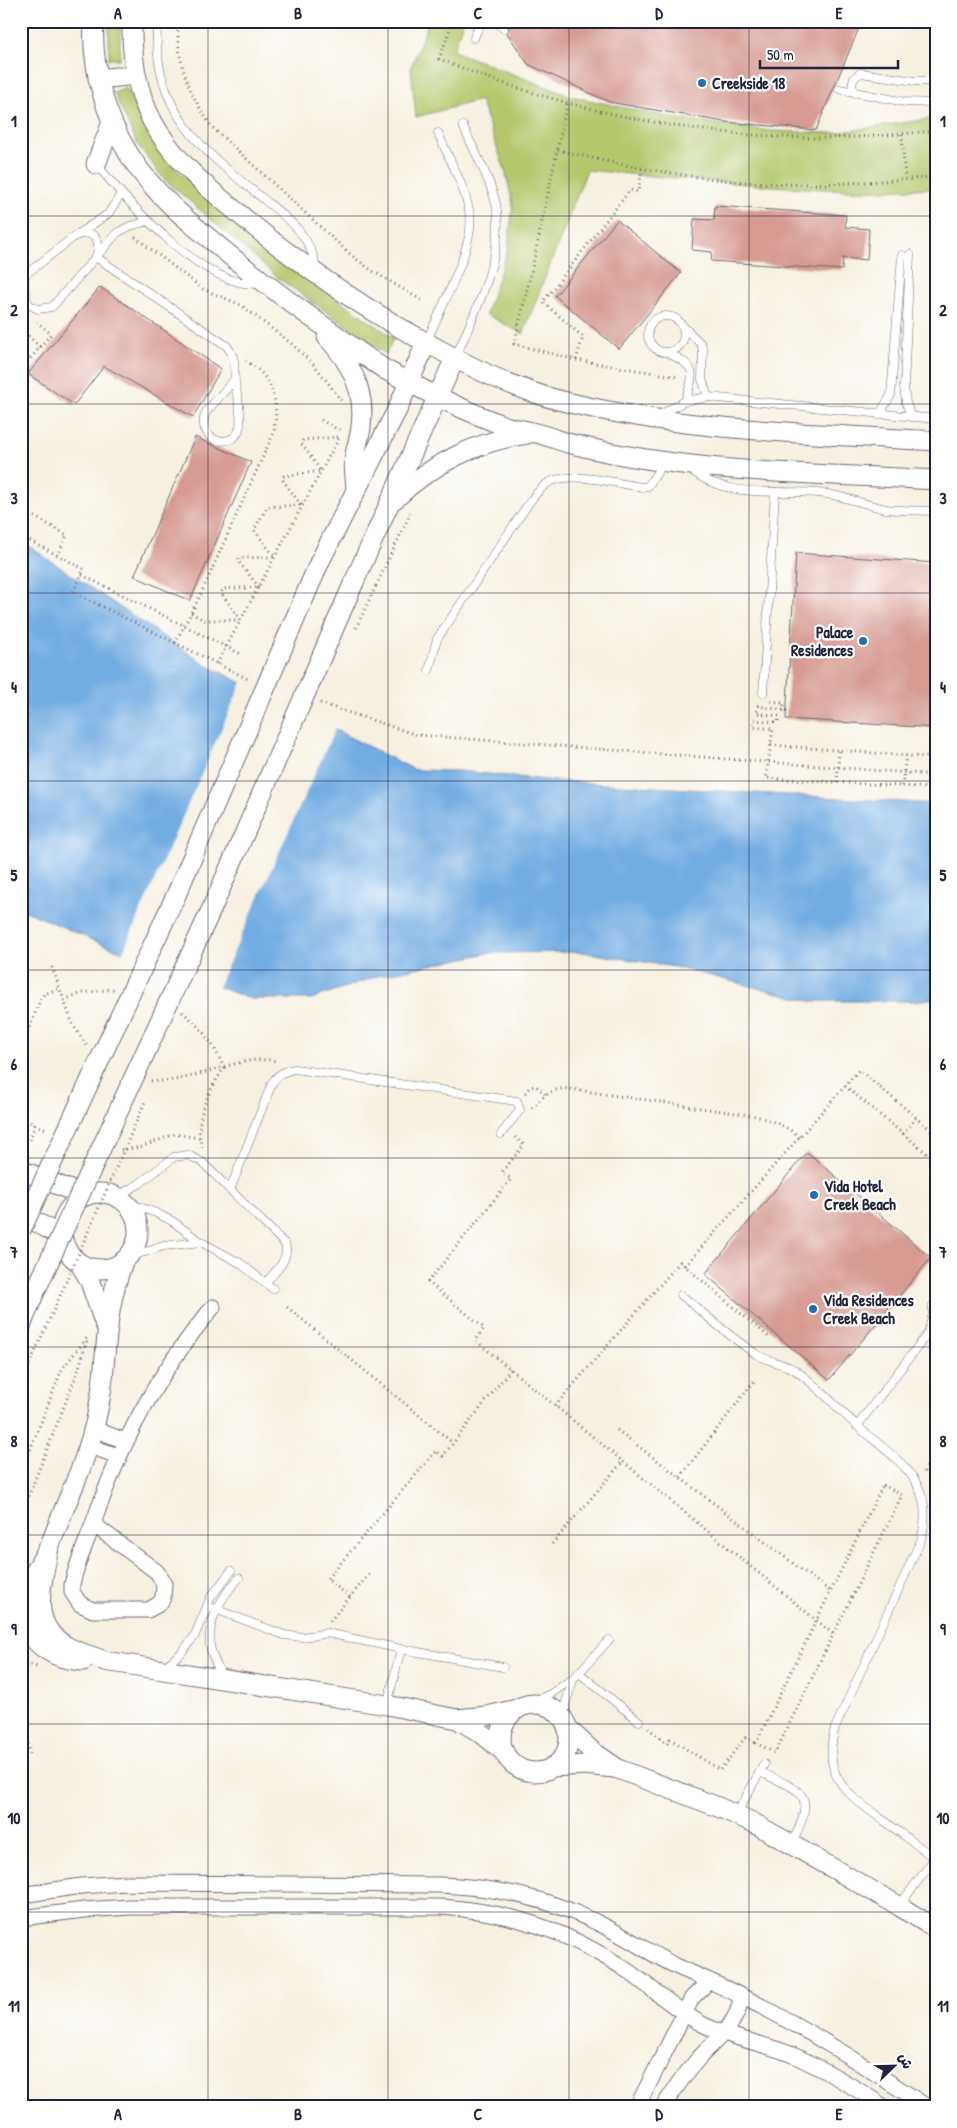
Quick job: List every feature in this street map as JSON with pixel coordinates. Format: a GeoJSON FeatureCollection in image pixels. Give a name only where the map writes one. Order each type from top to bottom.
{"type":"FeatureCollection","features":[{"type":"Feature","properties":{"kind":"street"},"geometry":{"type":"LineString","coordinates":[[94,21],[94,50],[98,79],[112,122],[129,155],[152,186],[178,212],[264,282],[314,320],[385,369],[438,396],[509,427],[537,433],[575,445],[684,463],[747,469],[936,480]]}},
{"type":"Feature","properties":{"kind":"street"},"geometry":{"type":"LineString","coordinates":[[132,21],[132,44],[136,75],[149,113],[160,134],[180,160],[207,187],[264,235],[316,274],[352,299],[426,343],[525,390],[590,407],[654,419],[752,430],[936,441]]}},
{"type":"Feature","properties":{"kind":"street"},"geometry":{"type":"LineString","coordinates":[[98,79],[136,75]]}},
{"type":"Feature","properties":{"kind":"street"},"geometry":{"type":"LineString","coordinates":[[96,164],[112,122]]}},
{"type":"Feature","properties":{"kind":"street"},"geometry":{"type":"LineString","coordinates":[[314,320],[346,360],[358,386],[362,415],[351,434],[356,489]]}},
{"type":"Feature","properties":{"kind":"street"},"geometry":{"type":"LineString","coordinates":[[21,1230],[177,893],[320,561],[398,408],[426,343]]}},
{"type":"Feature","properties":{"kind":"street"},"geometry":{"type":"LineString","coordinates":[[21,1326],[212,908],[354,582],[455,358]]}},
{"type":"Feature","properties":{"kind":"street"},"geometry":{"type":"LineString","coordinates":[[389,506],[408,487],[447,460],[491,442],[537,433]]}},
{"type":"Feature","properties":{"kind":"street"},"geometry":{"type":"LineString","coordinates":[[21,1170],[85,1196]]}},
{"type":"Feature","properties":{"kind":"street"},"geometry":{"type":"LineString","coordinates":[[126,1260],[113,1268],[91,1269],[80,1264],[68,1253],[62,1237],[63,1220],[72,1205],[85,1196],[101,1193],[120,1199],[132,1210],[138,1228],[136,1246],[126,1260],[113,1295],[106,1329],[103,1380],[91,1437],[49,1547],[36,1569],[25,1597],[24,1613],[28,1628],[40,1646],[58,1657],[80,1661],[105,1660],[387,1705],[457,1719],[487,1716],[537,1704],[554,1710],[566,1726],[592,1751],[618,1769],[736,1815],[792,1844],[900,1906],[936,1929]]}},
{"type":"Feature","properties":{"kind":"street"},"geometry":{"type":"LineString","coordinates":[[21,1213],[62,1237]]}},
{"type":"Feature","properties":{"kind":"street"},"geometry":{"type":"LineString","coordinates":[[80,1264],[95,1295],[106,1329]]}},
{"type":"Feature","properties":{"kind":"street"},"geometry":{"type":"LineString","coordinates":[[93,1524],[162,1577],[165,1591],[163,1598],[154,1608],[142,1611],[93,1610],[86,1608],[75,1599],[72,1592],[73,1579],[93,1524],[118,1456],[125,1441],[164,1371],[213,1307]]}},
{"type":"Feature","properties":{"kind":"street"},"geometry":{"type":"LineString","coordinates":[[91,1437],[125,1441]]}},
{"type":"Feature","properties":{"kind":"street"},"geometry":{"type":"LineString","coordinates":[[91,1437],[118,1456]]}},
{"type":"Feature","properties":{"kind":"street"},"geometry":{"type":"LineString","coordinates":[[504,1752],[501,1742],[504,1723],[523,1707]]}},
{"type":"Feature","properties":{"kind":"street"},"geometry":{"type":"LineString","coordinates":[[457,1719],[482,1733],[504,1752],[516,1767],[524,1771],[544,1771],[559,1762],[568,1747],[566,1726]]}},
{"type":"Feature","properties":{"kind":"street"},"geometry":{"type":"LineString","coordinates":[[552,1767],[585,1765],[618,1769]]}},
{"type":"Feature","properties":{"kind":"street"},"geometry":{"type":"LineString","coordinates":[[21,1896],[81,1886],[127,1883],[472,1886],[521,1894],[568,1909],[598,1922],[674,1965],[741,1996],[849,2057],[927,2107]]}},
{"type":"Feature","properties":{"kind":"street"},"geometry":{"type":"LineString","coordinates":[[21,1918],[75,1910],[130,1907],[395,1907],[473,1909],[520,1919],[565,1935],[622,1968],[684,2012],[722,2033],[795,2056],[837,2078],[884,2107]]}},
{"type":"Feature","properties":{"kind":"street"},"geometry":{"type":"LineString","coordinates":[[637,2107],[692,1998],[709,1981]]}},
{"type":"Feature","properties":{"kind":"street"},"geometry":{"type":"LineString","coordinates":[[663,2107],[684,2075],[734,2020],[738,2013],[741,1996]]}},
{"type":"Feature","properties":{"kind":"lane"},"geometry":{"type":"LineString","coordinates":[[157,21],[157,46],[164,83],[176,111],[188,131],[214,159],[293,222],[301,231],[312,251],[316,274]]}},
{"type":"Feature","properties":{"kind":"lane"},"geometry":{"type":"LineString","coordinates":[[474,38],[480,21]]}},
{"type":"Feature","properties":{"kind":"lane"},"geometry":{"type":"LineString","coordinates":[[495,21],[504,29]]}},
{"type":"Feature","properties":{"kind":"lane"},"geometry":{"type":"LineString","coordinates":[[855,93],[852,88],[852,80],[861,73],[915,81],[936,81]]}},
{"type":"Feature","properties":{"kind":"lane"},"geometry":{"type":"LineString","coordinates":[[839,89],[905,102],[936,103]]}},
{"type":"Feature","properties":{"kind":"lane"},"geometry":{"type":"LineString","coordinates":[[455,358],[494,258],[498,230],[496,202],[463,126]]}},
{"type":"Feature","properties":{"kind":"lane"},"geometry":{"type":"LineString","coordinates":[[426,343],[466,250],[471,229],[469,207],[438,133]]}},
{"type":"Feature","properties":{"kind":"lane"},"geometry":{"type":"LineString","coordinates":[[96,164],[121,194],[148,221],[192,257],[229,280],[246,284],[264,282]]}},
{"type":"Feature","properties":{"kind":"lane"},"geometry":{"type":"LineString","coordinates":[[121,194],[108,214],[75,236],[23,277],[24,302],[38,309],[52,307],[112,238],[124,229],[148,221]]}},
{"type":"Feature","properties":{"kind":"lane"},"geometry":{"type":"LineString","coordinates":[[75,236],[90,233],[95,236],[98,242],[96,257]]}},
{"type":"Feature","properties":{"kind":"lane"},"geometry":{"type":"LineString","coordinates":[[879,415],[888,402],[892,387],[906,255],[904,387],[911,417]]}},
{"type":"Feature","properties":{"kind":"lane"},"geometry":{"type":"LineString","coordinates":[[96,257],[222,342],[231,351],[236,365],[235,379],[242,422],[240,430],[230,440],[216,440],[205,432],[203,418],[235,379]]}},
{"type":"Feature","properties":{"kind":"lane"},"geometry":{"type":"LineString","coordinates":[[685,401],[692,378],[690,368],[684,360],[654,348],[648,336],[648,329],[658,318],[664,316],[671,317],[701,344],[703,354],[702,380],[708,398]]}},
{"type":"Feature","properties":{"kind":"lane"},"geometry":{"type":"LineString","coordinates":[[668,353],[680,346],[684,333],[682,326]]}},
{"type":"Feature","properties":{"kind":"lane"},"geometry":{"type":"LineString","coordinates":[[690,368],[702,369]]}},
{"type":"Feature","properties":{"kind":"lane"},"geometry":{"type":"LineString","coordinates":[[654,419],[685,401],[708,398],[936,419]]}},
{"type":"Feature","properties":{"kind":"lane"},"geometry":{"type":"LineString","coordinates":[[429,670],[437,639],[531,500],[542,488],[556,479],[573,477],[642,487],[648,486],[665,461]]}},
{"type":"Feature","properties":{"kind":"lane"},"geometry":{"type":"LineString","coordinates":[[684,463],[702,478],[723,488],[839,496],[885,508],[936,510]]}},
{"type":"Feature","properties":{"kind":"lane"},"geometry":{"type":"LineString","coordinates":[[763,693],[775,492]]}},
{"type":"Feature","properties":{"kind":"lane"},"geometry":{"type":"LineString","coordinates":[[230,1190],[272,1082],[279,1074],[289,1070],[295,1069],[517,1101],[520,1104],[520,1110],[502,1134]]}},
{"type":"Feature","properties":{"kind":"lane"},"geometry":{"type":"LineString","coordinates":[[266,1283],[285,1260],[287,1250],[285,1244],[210,1169],[195,1158],[181,1155],[168,1161],[120,1199],[164,1217],[200,1242],[226,1254],[272,1289]]}},
{"type":"Feature","properties":{"kind":"lane"},"geometry":{"type":"LineString","coordinates":[[126,1260],[164,1246],[200,1242]]}},
{"type":"Feature","properties":{"kind":"lane"},"geometry":{"type":"LineString","coordinates":[[681,1295],[757,1355],[796,1371],[905,1466],[918,1484],[922,1495],[925,1518],[920,1540],[835,1728],[830,1750],[834,1772],[845,1791],[935,1859],[900,1906]]}},
{"type":"Feature","properties":{"kind":"lane"},"geometry":{"type":"LineString","coordinates":[[857,1426],[928,1333],[933,1314],[933,1304]]}},
{"type":"Feature","properties":{"kind":"lane"},"geometry":{"type":"LineString","coordinates":[[161,1670],[188,1645],[199,1628],[207,1606],[217,1587],[231,1571]]}},
{"type":"Feature","properties":{"kind":"lane"},"geometry":{"type":"LineString","coordinates":[[222,1678],[210,1646],[212,1625],[226,1593],[239,1578]]}},
{"type":"Feature","properties":{"kind":"lane"},"geometry":{"type":"LineString","coordinates":[[207,1606],[284,1635],[303,1637],[320,1633],[334,1634],[401,1649],[503,1667]]}},
{"type":"Feature","properties":{"kind":"lane"},"geometry":{"type":"LineString","coordinates":[[523,1707],[552,1693],[576,1676],[609,1640]]}},
{"type":"Feature","properties":{"kind":"lane"},"geometry":{"type":"LineString","coordinates":[[387,1705],[401,1649]]}},
{"type":"Feature","properties":{"kind":"lane"},"geometry":{"type":"LineString","coordinates":[[576,1676],[639,1721]]}},
{"type":"Feature","properties":{"kind":"lane"},"geometry":{"type":"LineString","coordinates":[[566,1726],[565,1705],[576,1676]]}},
{"type":"Feature","properties":{"kind":"lane"},"geometry":{"type":"LineString","coordinates":[[736,1815],[764,1764]]}},
{"type":"Feature","properties":{"kind":"lane"},"geometry":{"type":"LineString","coordinates":[[760,1772],[794,1787],[802,1797],[805,1810],[804,1816],[792,1844]]}},
{"type":"Feature","properties":{"kind":"path"},"geometry":{"type":"LineString","coordinates":[[178,21],[177,37],[180,61],[187,85],[198,107],[212,127],[351,255],[371,270],[421,300]]}},
{"type":"Feature","properties":{"kind":"path"},"geometry":{"type":"LineString","coordinates":[[453,21],[439,59],[483,77],[567,104],[625,118],[713,132],[812,138],[932,131]]}},
{"type":"Feature","properties":{"kind":"path"},"geometry":{"type":"LineString","coordinates":[[567,104],[514,344],[576,360],[692,378]]}},
{"type":"Feature","properties":{"kind":"path"},"geometry":{"type":"LineString","coordinates":[[902,134],[905,179]]}},
{"type":"Feature","properties":{"kind":"path"},"geometry":{"type":"LineString","coordinates":[[558,150],[642,169],[687,176],[779,184],[834,184],[936,177]]}},
{"type":"Feature","properties":{"kind":"path"},"geometry":{"type":"LineString","coordinates":[[576,360],[583,337],[542,302],[630,190],[638,192],[642,169]]}},
{"type":"Feature","properties":{"kind":"path"},"geometry":{"type":"LineString","coordinates":[[124,229],[203,289],[241,305],[292,344],[316,367],[344,405],[358,386]]}},
{"type":"Feature","properties":{"kind":"path"},"geometry":{"type":"LineString","coordinates":[[21,370],[51,334],[36,322]]}},
{"type":"Feature","properties":{"kind":"path"},"geometry":{"type":"LineString","coordinates":[[21,329],[40,347]]}},
{"type":"Feature","properties":{"kind":"path"},"geometry":{"type":"LineString","coordinates":[[21,351],[30,360]]}},
{"type":"Feature","properties":{"kind":"path"},"geometry":{"type":"LineString","coordinates":[[175,643],[191,613],[274,432],[276,406],[268,382],[261,370],[231,351]]}},
{"type":"Feature","properties":{"kind":"path"},"geometry":{"type":"LineString","coordinates":[[321,420],[351,434]]}},
{"type":"Feature","properties":{"kind":"path"},"geometry":{"type":"LineString","coordinates":[[321,470],[301,443],[303,440],[351,434]]}},
{"type":"Feature","properties":{"kind":"path"},"geometry":{"type":"LineString","coordinates":[[217,664],[339,437]]}},
{"type":"Feature","properties":{"kind":"path"},"geometry":{"type":"LineString","coordinates":[[302,505],[282,479],[284,476],[321,470]]}},
{"type":"Feature","properties":{"kind":"path"},"geometry":{"type":"LineString","coordinates":[[376,586],[416,504]]}},
{"type":"Feature","properties":{"kind":"path"},"geometry":{"type":"LineString","coordinates":[[274,557],[254,530],[267,507],[302,505]]}},
{"type":"Feature","properties":{"kind":"path"},"geometry":{"type":"LineString","coordinates":[[21,509],[67,535],[58,555]]}},
{"type":"Feature","properties":{"kind":"path"},"geometry":{"type":"LineString","coordinates":[[21,524],[28,513]]}},
{"type":"Feature","properties":{"kind":"path"},"geometry":{"type":"LineString","coordinates":[[21,536],[84,569],[73,592],[256,682]]}},
{"type":"Feature","properties":{"kind":"path"},"geometry":{"type":"LineString","coordinates":[[259,586],[238,561],[239,558],[274,557]]}},
{"type":"Feature","properties":{"kind":"path"},"geometry":{"type":"LineString","coordinates":[[82,575],[243,655]]}},
{"type":"Feature","properties":{"kind":"path"},"geometry":{"type":"LineString","coordinates":[[240,620],[221,593],[223,589],[259,586]]}},
{"type":"Feature","properties":{"kind":"path"},"geometry":{"type":"LineString","coordinates":[[191,613],[204,620],[240,620]]}},
{"type":"Feature","properties":{"kind":"path"},"geometry":{"type":"LineString","coordinates":[[763,693],[763,700],[784,703],[783,710],[758,706],[756,714],[779,716],[778,722],[754,720],[753,727],[773,729],[766,778],[936,788]]}},
{"type":"Feature","properties":{"kind":"path"},"geometry":{"type":"LineString","coordinates":[[319,703],[417,735],[936,775]]}},
{"type":"Feature","properties":{"kind":"path"},"geometry":{"type":"LineString","coordinates":[[770,745],[936,758]]}},
{"type":"Feature","properties":{"kind":"path"},"geometry":{"type":"LineString","coordinates":[[837,782],[839,751]]}},
{"type":"Feature","properties":{"kind":"path"},"geometry":{"type":"LineString","coordinates":[[902,786],[906,756]]}},
{"type":"Feature","properties":{"kind":"path"},"geometry":{"type":"LineString","coordinates":[[21,1051],[40,1000],[44,994],[60,988]]}},
{"type":"Feature","properties":{"kind":"path"},"geometry":{"type":"LineString","coordinates":[[210,1169],[199,1138],[200,1128],[208,1095],[224,1068]]}},
{"type":"Feature","properties":{"kind":"path"},"geometry":{"type":"LineString","coordinates":[[685,1266],[859,1070],[936,1134]]}},
{"type":"Feature","properties":{"kind":"path"},"geometry":{"type":"LineString","coordinates":[[517,1101],[533,1086],[546,1094]]}},
{"type":"Feature","properties":{"kind":"path"},"geometry":{"type":"LineString","coordinates":[[845,1086],[936,1162]]}},
{"type":"Feature","properties":{"kind":"path"},"geometry":{"type":"LineString","coordinates":[[530,1110],[546,1094],[563,1088],[756,1116],[780,1124],[800,1137]]}},
{"type":"Feature","properties":{"kind":"path"},"geometry":{"type":"LineString","coordinates":[[903,1134],[916,1118]]}},
{"type":"Feature","properties":{"kind":"path"},"geometry":{"type":"LineString","coordinates":[[21,1136],[30,1140],[35,1124]]}},
{"type":"Feature","properties":{"kind":"path"},"geometry":{"type":"LineString","coordinates":[[511,1134],[524,1145],[502,1172],[511,1179],[428,1282],[484,1328],[475,1340],[833,1634]]}},
{"type":"Feature","properties":{"kind":"path"},"geometry":{"type":"LineString","coordinates":[[555,1406],[680,1262],[770,1338]]}},
{"type":"Feature","properties":{"kind":"path"},"geometry":{"type":"LineString","coordinates":[[21,1383],[56,1304]]}},
{"type":"Feature","properties":{"kind":"path"},"geometry":{"type":"LineString","coordinates":[[287,1307],[453,1443]]}},
{"type":"Feature","properties":{"kind":"path"},"geometry":{"type":"LineString","coordinates":[[21,1473],[62,1370],[88,1335],[78,1371],[21,1515]]}},
{"type":"Feature","properties":{"kind":"path"},"geometry":{"type":"LineString","coordinates":[[350,1597],[327,1579],[436,1451],[443,1456],[510,1369]]}},
{"type":"Feature","properties":{"kind":"path"},"geometry":{"type":"LineString","coordinates":[[680,1477],[755,1380]]}},
{"type":"Feature","properties":{"kind":"path"},"geometry":{"type":"LineString","coordinates":[[618,1430],[831,1592]]}},
{"type":"Feature","properties":{"kind":"path"},"geometry":{"type":"LineString","coordinates":[[918,1484],[936,1450]]}},
{"type":"Feature","properties":{"kind":"path"},"geometry":{"type":"LineString","coordinates":[[552,1544],[623,1461]]}},
{"type":"Feature","properties":{"kind":"path"},"geometry":{"type":"LineString","coordinates":[[639,1721],[667,1744],[670,1739],[720,1770],[745,1738],[774,1753],[902,1495],[883,1485],[756,1743]]}},
{"type":"Feature","properties":{"kind":"path"},"geometry":{"type":"LineString","coordinates":[[320,1633],[371,1572]]}},
{"type":"Feature","properties":{"kind":"path"},"geometry":{"type":"LineString","coordinates":[[21,1699],[30,1754]]}},
{"type":"Feature","properties":{"kind":"green space"},"geometry":{"type":"Polygon","coordinates":[[[109,21],[120,21],[120,59],[109,59],[109,21]]]}},
{"type":"Feature","properties":{"kind":"green space"},"geometry":{"type":"Polygon","coordinates":[[[429,21],[463,21],[453,51],[570,96],[673,118],[770,131],[834,133],[936,118],[936,188],[815,189],[587,170],[523,334],[486,314],[508,249],[513,204],[505,170],[480,100],[416,117],[411,67],[429,21]]]}},
{"type":"Feature","properties":{"kind":"green space"},"geometry":{"type":"Polygon","coordinates":[[[126,88],[149,136],[174,168],[288,265],[394,338],[386,354],[277,277],[163,178],[137,144],[114,93],[126,88]]]}},
{"type":"Feature","properties":{"kind":"water"},"geometry":{"type":"Polygon","coordinates":[[[21,541],[206,665],[415,770],[460,771],[556,781],[936,804],[936,998],[915,1001],[810,1001],[675,967],[582,952],[488,953],[378,976],[311,999],[251,999],[107,946],[21,909],[21,541]]]}},
{"type":"Feature","properties":{"kind":"pier"},"geometry":{"type":"Polygon","coordinates":[[[243,680],[336,727],[217,989],[122,954],[243,680]]]}},
{"type":"Feature","properties":{"kind":"building","name":"Creekside 18"},"geometry":{"type":"Polygon","coordinates":[[[504,21],[862,21],[816,130],[725,122],[609,102],[528,64],[507,33],[509,28],[504,21]]]}},
{"type":"Feature","properties":{"kind":"building"},"geometry":{"type":"Polygon","coordinates":[[[715,206],[846,215],[845,227],[869,229],[867,260],[843,258],[842,270],[711,261],[712,252],[692,250],[694,219],[714,220],[715,206]]]}},
{"type":"Feature","properties":{"kind":"building"},"geometry":{"type":"Polygon","coordinates":[[[617,220],[681,273],[619,349],[555,296],[617,220]]]}},
{"type":"Feature","properties":{"kind":"building"},"geometry":{"type":"Polygon","coordinates":[[[100,287],[221,369],[193,417],[104,366],[74,405],[28,374],[100,287]]]}},
{"type":"Feature","properties":{"kind":"building"},"geometry":{"type":"Polygon","coordinates":[[[195,437],[251,462],[190,601],[134,576],[195,437]]]}},
{"type":"Feature","properties":{"kind":"building","name":"Palace Residences"},"geometry":{"type":"Polygon","coordinates":[[[796,553],[936,563],[936,728],[786,719],[796,553]]]}},
{"type":"Feature","properties":{"kind":"building","name":"Vida Hotel Creek Beach"},"geometry":{"type":"Polygon","coordinates":[[[807,1152],[931,1258],[829,1380],[705,1274],[807,1152]]]}},
{"type":"Feature","properties":{"kind":"place","name":"Creekside 18"},"geometry":{"type":"Point","coordinates":[702,83]}},
{"type":"Feature","properties":{"kind":"place","name":"Palace Residences"},"geometry":{"type":"Point","coordinates":[863,641]}},
{"type":"Feature","properties":{"kind":"place","name":"Vida Hotel Creek Beach"},"geometry":{"type":"Point","coordinates":[814,1195]}},
{"type":"Feature","properties":{"kind":"place","name":"Vida Residences Creek Beach"},"geometry":{"type":"Point","coordinates":[813,1309]}}]}
